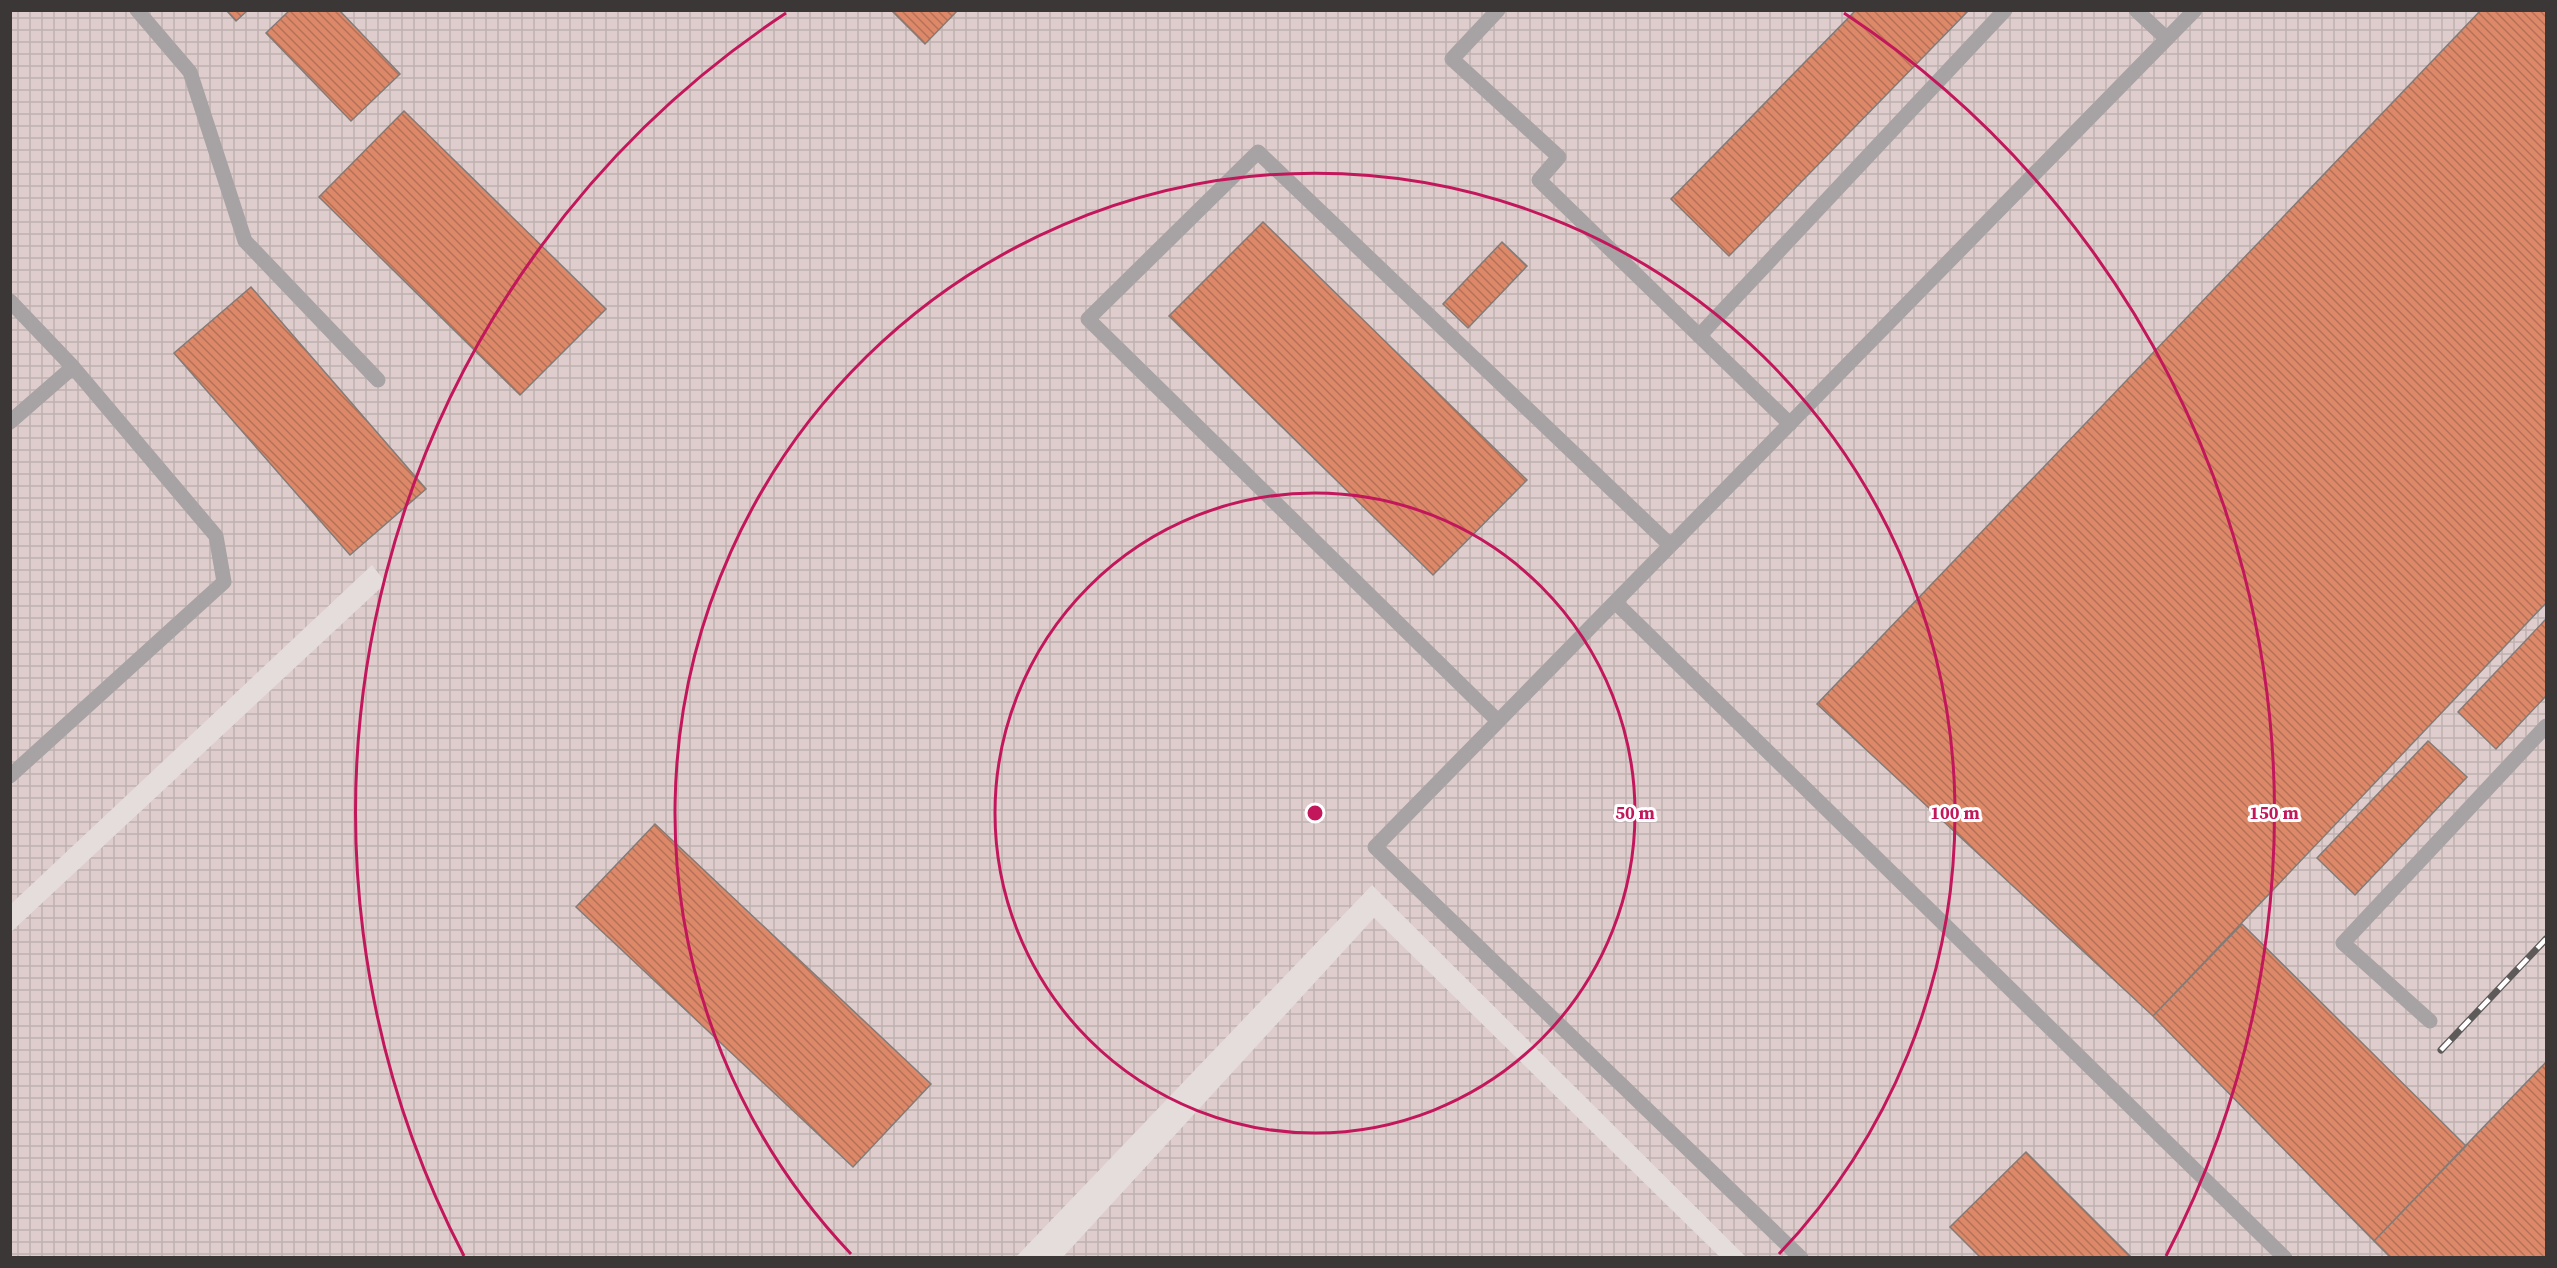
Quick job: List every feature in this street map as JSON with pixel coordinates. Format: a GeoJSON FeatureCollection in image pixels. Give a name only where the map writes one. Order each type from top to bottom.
{"type":"FeatureCollection","features":[{"type":"Feature","properties":{"kind":"lane"},"geometry":{"type":"LineString","coordinates":[[137,10],[190,72],[245,241],[378,380]]}},
{"type":"Feature","properties":{"kind":"lane"},"geometry":{"type":"LineString","coordinates":[[1498,10],[1452,59],[1559,157],[1539,180],[1790,424]]}},
{"type":"Feature","properties":{"kind":"lane"},"geometry":{"type":"LineString","coordinates":[[1699,336],[2005,10]]}},
{"type":"Feature","properties":{"kind":"lane"},"geometry":{"type":"LineString","coordinates":[[2136,10],[2167,39]]}},
{"type":"Feature","properties":{"kind":"lane"},"geometry":{"type":"LineString","coordinates":[[1801,1257],[1375,847],[2195,10]]}},
{"type":"Feature","properties":{"kind":"lane"},"geometry":{"type":"LineString","coordinates":[[1498,721],[1088,319],[1258,152],[1670,545]]}},
{"type":"Feature","properties":{"kind":"lane"},"geometry":{"type":"LineString","coordinates":[[10,301],[73,367],[216,536],[224,582],[10,776]]}},
{"type":"Feature","properties":{"kind":"lane"},"geometry":{"type":"LineString","coordinates":[[10,422],[73,367]]}},
{"type":"Feature","properties":{"kind":"lane"},"geometry":{"type":"LineString","coordinates":[[1615,602],[2285,1257]]}},
{"type":"Feature","properties":{"kind":"lane"},"geometry":{"type":"LineString","coordinates":[[2430,1021],[2343,943],[2547,726]]}},
{"type":"Feature","properties":{"kind":"shaded area"},"geometry":{"type":"Polygon","coordinates":[[[11,11],[2546,11],[2546,1257],[1746,1257],[1372,885],[1016,1257],[11,1257],[11,932],[386,583],[372,565],[11,904],[11,11]]]}},
{"type":"Feature","properties":{"kind":"shaded area"},"geometry":{"type":"Polygon","coordinates":[[[1374,918],[1720,1257],[1063,1257],[1374,918]]]}},
{"type":"Feature","properties":{"kind":"building"},"geometry":{"type":"Polygon","coordinates":[[[226,10],[248,10],[236,21],[226,10]]]}},
{"type":"Feature","properties":{"kind":"building"},"geometry":{"type":"Polygon","coordinates":[[[290,10],[339,10],[400,74],[351,121],[266,33],[290,10]]]}},
{"type":"Feature","properties":{"kind":"building"},"geometry":{"type":"Polygon","coordinates":[[[891,10],[958,10],[925,44],[891,10]]]}},
{"type":"Feature","properties":{"kind":"building"},"geometry":{"type":"Polygon","coordinates":[[[1856,10],[1969,10],[1729,256],[1671,199],[1856,10]]]}},
{"type":"Feature","properties":{"kind":"building"},"geometry":{"type":"Polygon","coordinates":[[[2481,10],[2546,10],[2546,603],[2153,1016],[1817,704],[2481,10]]]}},
{"type":"Feature","properties":{"kind":"building"},"geometry":{"type":"Polygon","coordinates":[[[404,111],[606,309],[520,395],[319,197],[404,111]]]}},
{"type":"Feature","properties":{"kind":"building"},"geometry":{"type":"Polygon","coordinates":[[[1263,222],[1527,480],[1433,575],[1169,316],[1263,222]]]}},
{"type":"Feature","properties":{"kind":"building"},"geometry":{"type":"Polygon","coordinates":[[[1502,242],[1527,266],[1468,328],[1443,304],[1502,242]]]}},
{"type":"Feature","properties":{"kind":"building"},"geometry":{"type":"Polygon","coordinates":[[[251,287],[426,489],[350,555],[174,353],[251,287]]]}},
{"type":"Feature","properties":{"kind":"building"},"geometry":{"type":"Polygon","coordinates":[[[2546,619],[2546,696],[2496,749],[2458,712],[2546,619]]]}},
{"type":"Feature","properties":{"kind":"building"},"geometry":{"type":"Polygon","coordinates":[[[2428,741],[2467,777],[2355,895],[2317,858],[2428,741]]]}},
{"type":"Feature","properties":{"kind":"building"},"geometry":{"type":"Polygon","coordinates":[[[655,824],[931,1084],[853,1167],[576,907],[655,824]]]}},
{"type":"Feature","properties":{"kind":"building"},"geometry":{"type":"Polygon","coordinates":[[[2242,924],[2466,1146],[2374,1241],[2153,1016],[2242,924]]]}},
{"type":"Feature","properties":{"kind":"building"},"geometry":{"type":"Polygon","coordinates":[[[2546,1062],[2546,1258],[2391,1258],[2374,1241],[2546,1062]]]}},
{"type":"Feature","properties":{"kind":"building"},"geometry":{"type":"Polygon","coordinates":[[[2026,1152],[2132,1258],[1981,1258],[1950,1227],[2026,1152]]]}},
{"type":"Feature","properties":{"kind":"railway"},"geometry":{"type":"LineString","coordinates":[[2441,1050],[2546,939]]}}]}
